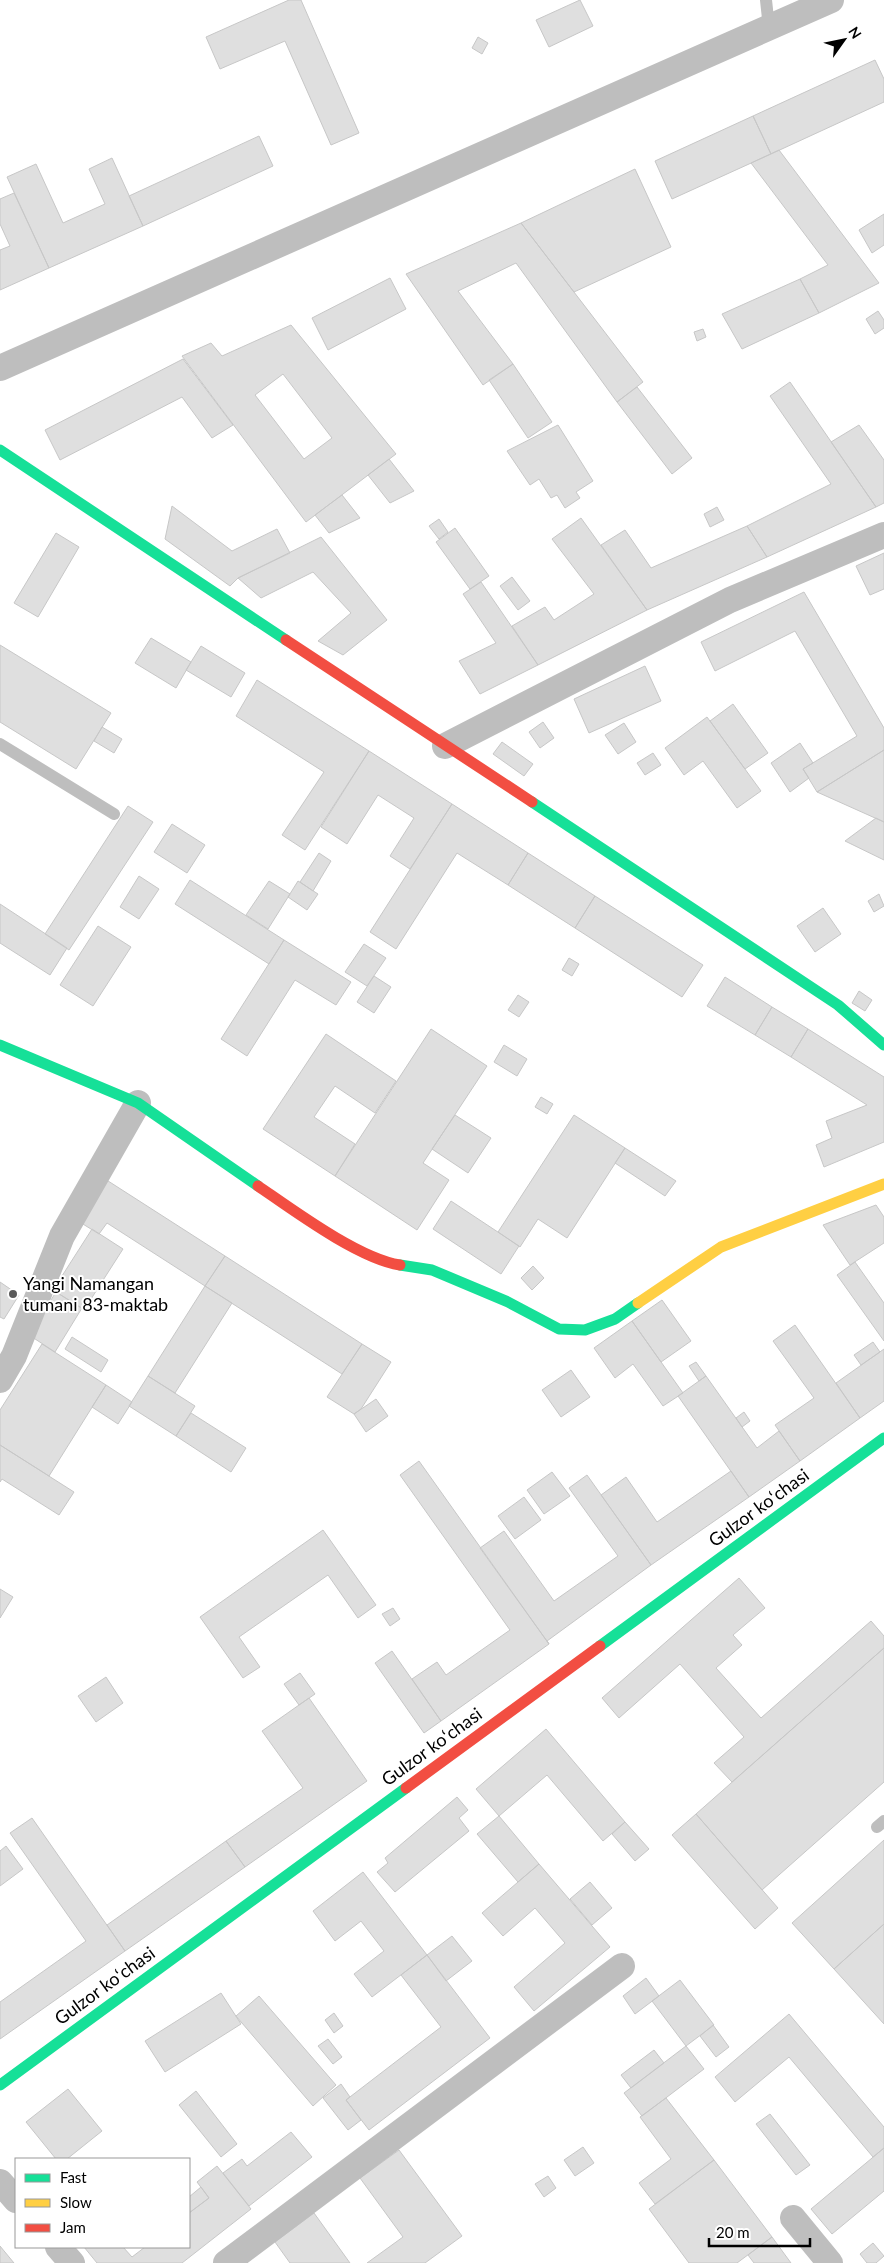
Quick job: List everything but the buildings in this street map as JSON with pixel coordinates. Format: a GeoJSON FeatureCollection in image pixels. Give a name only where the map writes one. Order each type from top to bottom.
{"type":"FeatureCollection","features":[{"type":"Feature","properties":{"kind":"street"},"geometry":{"type":"LineString","coordinates":[[0,368],[832,0]]}},
{"type":"Feature","properties":{"kind":"street"},"geometry":{"type":"LineString","coordinates":[[0,450],[838,1005],[884,1045]]}},
{"type":"Feature","properties":{"kind":"street"},"geometry":{"type":"LineString","coordinates":[[445,746],[730,600],[884,535]]}},
{"type":"Feature","properties":{"kind":"street"},"geometry":{"type":"LineString","coordinates":[[0,1046],[138,1103],[348,1245],[386,1263],[432,1270],[508,1302],[559,1329],[585,1330],[615,1319],[721,1247],[884,1184]]}},
{"type":"Feature","properties":{"kind":"street"},"geometry":{"type":"LineString","coordinates":[[0,1380],[14,1356],[62,1236],[138,1103]]}},
{"type":"Feature","properties":{"kind":"street","name":"Gulzor koʻchasi"},"geometry":{"type":"LineString","coordinates":[[0,2085],[884,1438]]}},
{"type":"Feature","properties":{"kind":"street"},"geometry":{"type":"LineString","coordinates":[[226,2263],[622,1966]]}},
{"type":"Feature","properties":{"kind":"street"},"geometry":{"type":"LineString","coordinates":[[0,2182],[15,2199]]}},
{"type":"Feature","properties":{"kind":"street"},"geometry":{"type":"LineString","coordinates":[[793,2218],[830,2263]]}},
{"type":"Feature","properties":{"kind":"street"},"geometry":{"type":"LineString","coordinates":[[59,2248],[72,2263]]}},
{"type":"Feature","properties":{"kind":"lane"},"geometry":{"type":"LineString","coordinates":[[766,0],[769,28]]}},
{"type":"Feature","properties":{"kind":"lane"},"geometry":{"type":"LineString","coordinates":[[0,744],[114,814]]}},
{"type":"Feature","properties":{"kind":"traffic: fast"},"geometry":{"type":"LineString","coordinates":[[0,450],[286,640]]}},
{"type":"Feature","properties":{"kind":"traffic: fast"},"geometry":{"type":"LineString","coordinates":[[532,802],[838,1005],[884,1045]]}},
{"type":"Feature","properties":{"kind":"traffic: fast"},"geometry":{"type":"LineString","coordinates":[[0,1045],[138,1103],[258,1186]]}},
{"type":"Feature","properties":{"kind":"traffic: fast"},"geometry":{"type":"LineString","coordinates":[[400,1265],[432,1270],[508,1302],[559,1329],[585,1330],[615,1319],[638,1303]]}},
{"type":"Feature","properties":{"kind":"traffic: fast"},"geometry":{"type":"LineString","coordinates":[[600,1646],[884,1438]]}},
{"type":"Feature","properties":{"kind":"traffic: fast"},"geometry":{"type":"LineString","coordinates":[[0,2085],[406,1788]]}},
{"type":"Feature","properties":{"kind":"traffic: slow"},"geometry":{"type":"LineString","coordinates":[[638,1303],[721,1247],[884,1184]]}},
{"type":"Feature","properties":{"kind":"traffic: jam"},"geometry":{"type":"LineString","coordinates":[[286,640],[532,802]]}},
{"type":"Feature","properties":{"kind":"traffic: jam"},"geometry":{"type":"LineString","coordinates":[[258,1186],[346,1244],[365,1254],[400,1265]]}},
{"type":"Feature","properties":{"kind":"traffic: jam"},"geometry":{"type":"LineString","coordinates":[[406,1788],[600,1646]]}},
{"type":"Feature","properties":{"kind":"place","name":"Yangi Namangan tumani 83-maktab"},"geometry":{"type":"Point","coordinates":[13,1294]}}]}
